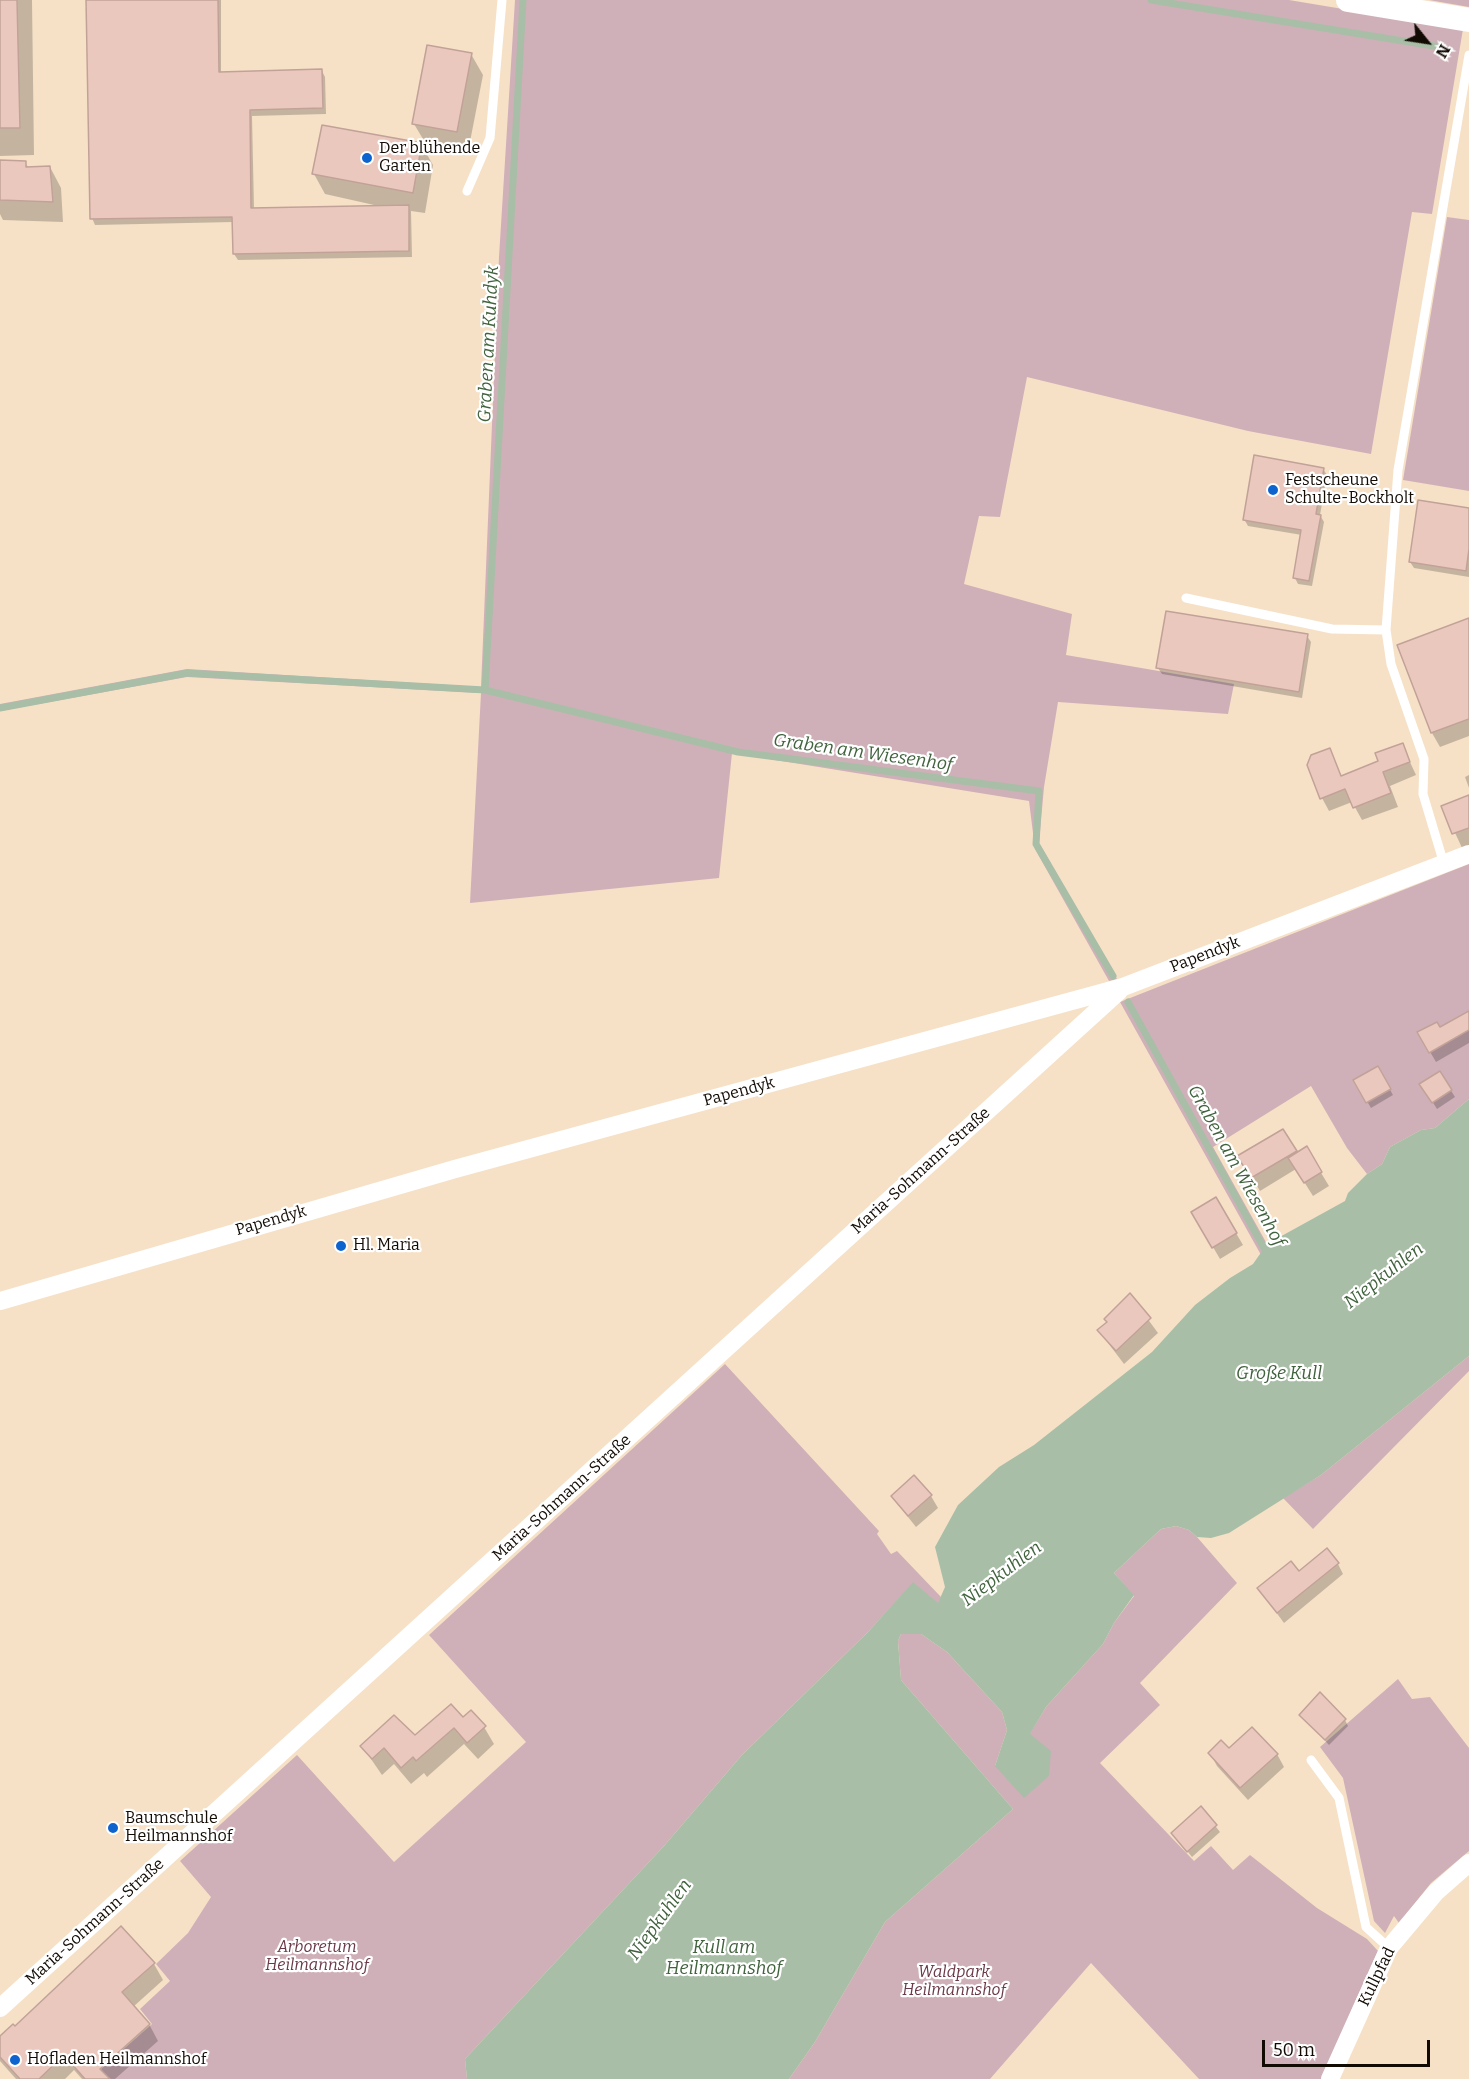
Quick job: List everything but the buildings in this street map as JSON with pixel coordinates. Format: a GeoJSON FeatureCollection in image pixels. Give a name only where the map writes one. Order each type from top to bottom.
{"type":"FeatureCollection","features":[{"type":"Feature","properties":{"kind":"main road"},"geometry":{"type":"LineString","coordinates":[[1348,0],[1469,20]]}},
{"type":"Feature","properties":{"kind":"street","name":"Papendyk"},"geometry":{"type":"LineString","coordinates":[[0,1301],[455,1169],[1123,987],[1469,854]]}},
{"type":"Feature","properties":{"kind":"street","name":"Maria-Sohmann-Straße"},"geometry":{"type":"LineString","coordinates":[[0,2008],[1123,987]]}},
{"type":"Feature","properties":{"kind":"street","name":"Kullpfad"},"geometry":{"type":"LineString","coordinates":[[1330,2079],[1389,1948],[1436,1892],[1469,1863]]}},
{"type":"Feature","properties":{"kind":"lane"},"geometry":{"type":"LineString","coordinates":[[467,191],[490,138],[502,0]]}},
{"type":"Feature","properties":{"kind":"lane"},"geometry":{"type":"LineString","coordinates":[[1444,864],[1423,794],[1425,759],[1391,664],[1386,630],[1398,470],[1469,55]]}},
{"type":"Feature","properties":{"kind":"lane"},"geometry":{"type":"LineString","coordinates":[[1186,598],[1332,629],[1386,630]]}},
{"type":"Feature","properties":{"kind":"lane"},"geometry":{"type":"LineString","coordinates":[[1311,1760],[1339,1798],[1366,1926],[1389,1948]]}},
{"type":"Feature","properties":{"kind":"green space"},"geometry":{"type":"Polygon","coordinates":[[[515,0],[1289,0],[1463,29],[1432,214],[1412,212],[1371,454],[1248,431],[1027,377],[1000,517],[979,516],[964,584],[1072,614],[1066,655],[1234,684],[1228,714],[1058,702],[1044,787],[1039,843],[1117,979],[1109,981],[1035,849],[1029,801],[732,753],[719,878],[470,903],[481,693],[187,677],[0,711],[0,704],[187,669],[481,687],[499,257],[515,0]]]}},
{"type":"Feature","properties":{"kind":"green space"},"geometry":{"type":"Polygon","coordinates":[[[1429,0],[1469,0],[1469,7],[1429,0]]]}},
{"type":"Feature","properties":{"kind":"green space"},"geometry":{"type":"Polygon","coordinates":[[[1447,217],[1469,220],[1469,491],[1403,480],[1447,217]]]}},
{"type":"Feature","properties":{"kind":"green space"},"geometry":{"type":"Polygon","coordinates":[[[1469,864],[1469,1099],[1435,1128],[1421,1130],[1390,1147],[1382,1164],[1367,1174],[1347,1148],[1311,1086],[1213,1147],[1267,1244],[1261,1255],[1120,1002],[1469,864]]]}},
{"type":"Feature","properties":{"kind":"green space"},"geometry":{"type":"Polygon","coordinates":[[[1469,1356],[1469,1371],[1313,1529],[1283,1498],[1321,1475],[1469,1356]]]}},
{"type":"Feature","properties":{"kind":"green space","name":"Arboretum Heilmannshof"},"geometry":{"type":"Polygon","coordinates":[[[725,1364],[879,1531],[877,1534],[891,1554],[897,1551],[941,1597],[938,1604],[913,1583],[868,1632],[742,1755],[664,1846],[465,2059],[467,2079],[99,2079],[104,2074],[101,2069],[152,2024],[140,2009],[170,1981],[156,1964],[188,1933],[211,1897],[180,1861],[297,1755],[394,1862],[526,1742],[429,1635],[725,1364]]]}},
{"type":"Feature","properties":{"kind":"green space","name":"Waldpark Heilmannshof"},"geometry":{"type":"Polygon","coordinates":[[[1176,1526],[1189,1530],[1197,1537],[1237,1583],[1140,1683],[1160,1705],[1100,1763],[1194,1861],[1211,1846],[1233,1870],[1250,1855],[1317,1908],[1367,1939],[1378,1951],[1321,2079],[1199,2079],[1091,1963],[990,2079],[789,2079],[815,2042],[885,1922],[1013,1809],[901,1680],[898,1641],[901,1634],[921,1634],[947,1652],[1002,1712],[1007,1730],[995,1766],[1029,1735],[1046,1707],[1103,1644],[1114,1623],[1134,1596],[1114,1573],[1161,1529],[1176,1526]]]}},
{"type":"Feature","properties":{"kind":"green space"},"geometry":{"type":"Polygon","coordinates":[[[1398,1679],[1412,1699],[1430,1697],[1469,1748],[1469,1851],[1431,1883],[1399,1923],[1394,1916],[1385,1933],[1374,1921],[1343,1778],[1320,1747],[1398,1679]]]}},
{"type":"Feature","properties":{"kind":"water"},"geometry":{"type":"Polygon","coordinates":[[[1469,1099],[1469,1356],[1321,1475],[1229,1533],[1211,1538],[1197,1537],[1189,1530],[1176,1526],[1161,1529],[1114,1573],[1134,1595],[1114,1623],[1103,1644],[1046,1707],[1030,1734],[1051,1751],[1049,1776],[1024,1798],[995,1766],[1007,1730],[1002,1712],[947,1652],[921,1634],[901,1634],[898,1641],[901,1680],[1013,1809],[885,1922],[815,2042],[789,2079],[467,2079],[465,2059],[664,1846],[742,1755],[868,1632],[913,1582],[938,1603],[945,1587],[935,1547],[958,1505],[999,1467],[1034,1445],[1152,1352],[1195,1305],[1230,1278],[1253,1264],[1267,1244],[1345,1201],[1348,1193],[1367,1174],[1382,1164],[1390,1147],[1421,1130],[1435,1128],[1469,1099]]]}},
{"type":"Feature","properties":{"kind":"waterway","name":"Graben am Kuhdyk"},"geometry":{"type":"LineString","coordinates":[[485,690],[523,0]]}},
{"type":"Feature","properties":{"kind":"waterway"},"geometry":{"type":"LineString","coordinates":[[1151,0],[1440,47]]}},
{"type":"Feature","properties":{"kind":"waterway","name":"Graben am Wiesenhof"},"geometry":{"type":"LineString","coordinates":[[0,708],[187,673],[485,690],[738,752],[1039,791],[1036,844],[1113,976]]}},
{"type":"Feature","properties":{"kind":"waterway","name":"Graben am Wiesenhof"},"geometry":{"type":"LineString","coordinates":[[1128,1002],[1269,1257]]}},
{"type":"Feature","properties":{"kind":"place","name":"Der blühende Garten"},"geometry":{"type":"Point","coordinates":[367,158]}},
{"type":"Feature","properties":{"kind":"place","name":"Festscheune Schulte-Bockholt"},"geometry":{"type":"Point","coordinates":[1273,490]}},
{"type":"Feature","properties":{"kind":"place","name":"Hl. Maria"},"geometry":{"type":"Point","coordinates":[341,1246]}},
{"type":"Feature","properties":{"kind":"place","name":"Baumschule Heilmannshof"},"geometry":{"type":"Point","coordinates":[113,1828]}},
{"type":"Feature","properties":{"kind":"place","name":"Hofladen Heilmannshof"},"geometry":{"type":"Point","coordinates":[15,2060]}},
{"type":"Feature","properties":{"kind":"water label","name":"Niepkuhlen"},"geometry":{"type":"Point","coordinates":[1384,1276]}},
{"type":"Feature","properties":{"kind":"water label","name":"Große Kull"},"geometry":{"type":"Point","coordinates":[1279,1374]}},
{"type":"Feature","properties":{"kind":"water label","name":"Niepkuhlen"},"geometry":{"type":"Point","coordinates":[1002,1574]}},
{"type":"Feature","properties":{"kind":"water label","name":"Niepkuhlen"},"geometry":{"type":"Point","coordinates":[660,1920]}},
{"type":"Feature","properties":{"kind":"water label","name":"Kull am Heilmannshof"},"geometry":{"type":"Point","coordinates":[724,1958]}}]}
